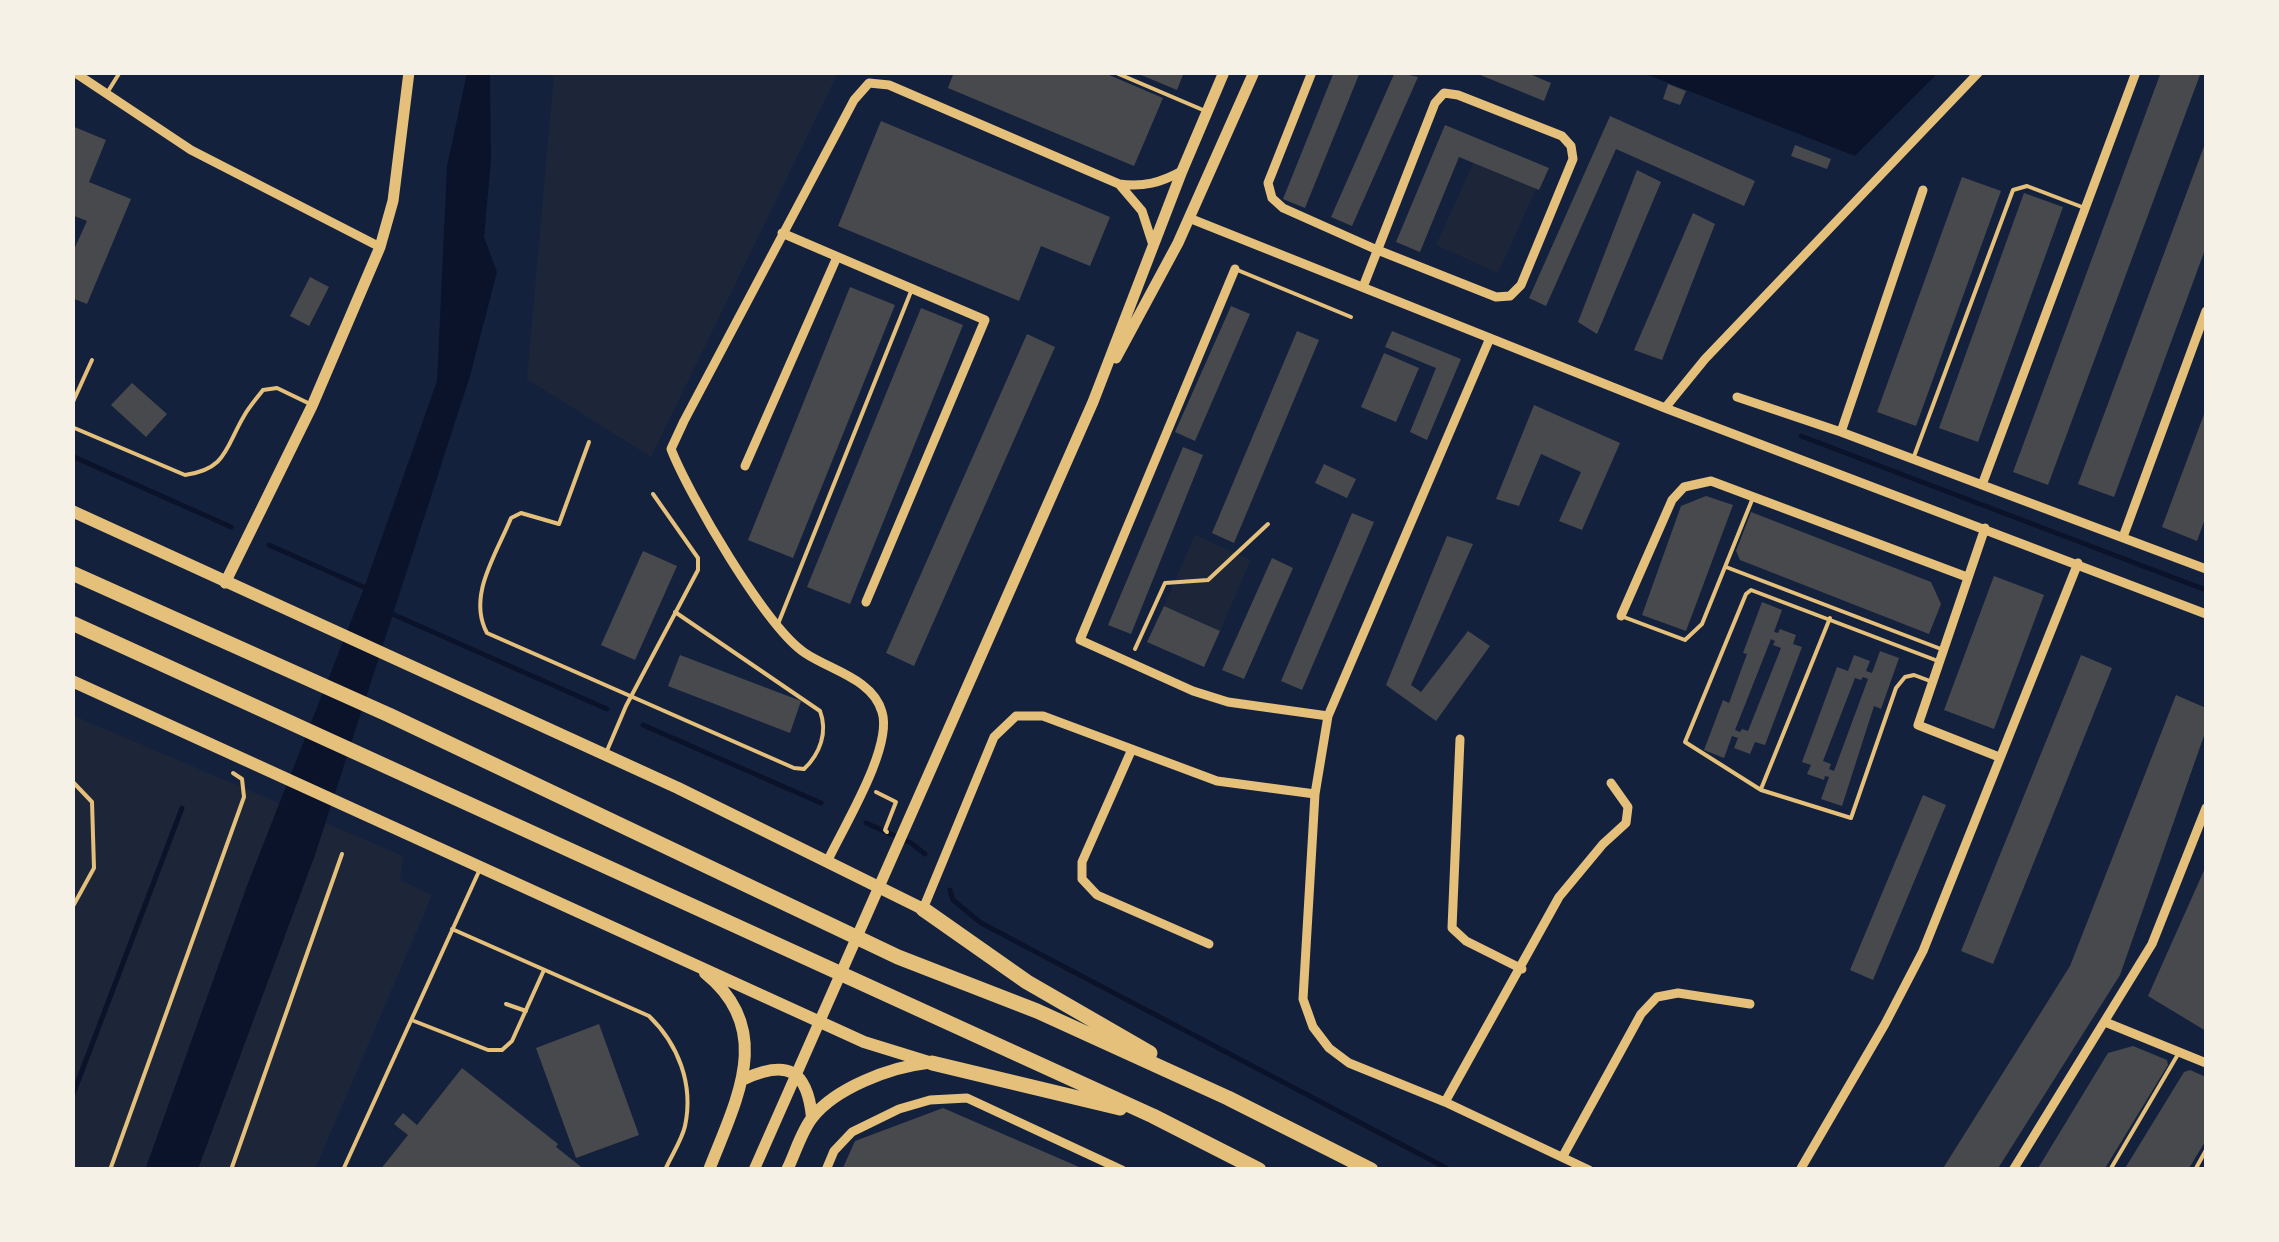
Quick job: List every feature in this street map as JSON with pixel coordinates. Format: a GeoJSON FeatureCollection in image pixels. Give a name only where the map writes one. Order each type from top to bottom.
{"type":"FeatureCollection","features":[{"type":"Feature","properties":{"kind":"highway"},"geometry":{"type":"LineString","coordinates":[[72,573],[389,715],[898,957],[1037,1012],[1228,1098],[1371,1170]]}},
{"type":"Feature","properties":{"kind":"highway"},"geometry":{"type":"LineString","coordinates":[[72,623],[1153,1116],[1259,1170]]}},
{"type":"Feature","properties":{"kind":"highway"},"geometry":{"type":"LineString","coordinates":[[923,909],[1027,982],[1228,1098]]}},
{"type":"Feature","properties":{"kind":"highway"},"geometry":{"type":"LineString","coordinates":[[932,1063],[1153,1116]]}},
{"type":"Feature","properties":{"kind":"main road"},"geometry":{"type":"LineString","coordinates":[[72,511],[605,754],[923,909]]}},
{"type":"Feature","properties":{"kind":"main road"},"geometry":{"type":"LineString","coordinates":[[72,681],[864,1042],[932,1063]]}},
{"type":"Feature","properties":{"kind":"main road"},"geometry":{"type":"LineString","coordinates":[[688,959],[726,990],[738,1012],[745,1038],[744,1079],[709,1170]]}},
{"type":"Feature","properties":{"kind":"main road"},"geometry":{"type":"LineString","coordinates":[[787,1170],[812,1117],[852,1087],[902,1066],[932,1063]]}},
{"type":"Feature","properties":{"kind":"main road"},"geometry":{"type":"LineString","coordinates":[[744,1079],[779,1069],[802,1079],[809,1090],[812,1117]]}},
{"type":"Feature","properties":{"kind":"street"},"geometry":{"type":"LineString","coordinates":[[74,72],[191,150],[380,246]]}},
{"type":"Feature","properties":{"kind":"street"},"geometry":{"type":"LineString","coordinates":[[225,582],[312,406],[380,246],[393,201],[409,72]]}},
{"type":"Feature","properties":{"kind":"street"},"geometry":{"type":"LineString","coordinates":[[754,1170],[1093,402],[1224,72]]}},
{"type":"Feature","properties":{"kind":"street"},"geometry":{"type":"LineString","coordinates":[[1093,402],[1189,218],[1254,72]]}},
{"type":"Feature","properties":{"kind":"street"},"geometry":{"type":"LineString","coordinates":[[1312,72],[1268,183],[1272,198],[1283,208],[1375,250],[1496,297],[1510,296],[1521,285],[1573,159],[1570,146],[1562,136],[1444,93],[1435,103],[1375,250],[1363,287]]}},
{"type":"Feature","properties":{"kind":"street"},"geometry":{"type":"LineString","coordinates":[[1665,408],[1705,358],[1979,72]]}},
{"type":"Feature","properties":{"kind":"street"},"geometry":{"type":"LineString","coordinates":[[1982,485],[2136,72]]}},
{"type":"Feature","properties":{"kind":"street"},"geometry":{"type":"LineString","coordinates":[[828,860],[884,737],[882,710],[867,688],[803,652],[776,628],[682,478],[671,450],[782,233],[854,100],[869,84],[890,85],[1119,184],[1163,182],[1182,171]]}},
{"type":"Feature","properties":{"kind":"street"},"geometry":{"type":"LineString","coordinates":[[1119,184],[1142,211],[1153,244]]}},
{"type":"Feature","properties":{"kind":"street"},"geometry":{"type":"LineString","coordinates":[[1841,432],[1923,190]]}},
{"type":"Feature","properties":{"kind":"street"},"geometry":{"type":"LineString","coordinates":[[1189,218],[1665,408],[2206,614]]}},
{"type":"Feature","properties":{"kind":"street"},"geometry":{"type":"LineString","coordinates":[[782,233],[985,320],[866,602]]}},
{"type":"Feature","properties":{"kind":"street"},"geometry":{"type":"LineString","coordinates":[[745,466],[837,257]]}},
{"type":"Feature","properties":{"kind":"street"},"geometry":{"type":"LineString","coordinates":[[1236,270],[1080,640],[1228,702],[1328,716]]}},
{"type":"Feature","properties":{"kind":"street"},"geometry":{"type":"LineString","coordinates":[[2123,537],[2206,310]]}},
{"type":"Feature","properties":{"kind":"street"},"geometry":{"type":"LineString","coordinates":[[1490,338],[1328,716],[1315,794],[1304,999],[1313,1027],[1329,1048],[1349,1063],[1445,1102],[1588,1170]]}},
{"type":"Feature","properties":{"kind":"street"},"geometry":{"type":"LineString","coordinates":[[1738,396],[2206,570]]}},
{"type":"Feature","properties":{"kind":"street"},"geometry":{"type":"LineString","coordinates":[[1622,616],[1672,500],[1684,487],[1711,481],[1967,578]]}},
{"type":"Feature","properties":{"kind":"street"},"geometry":{"type":"LineString","coordinates":[[1985,528],[1918,726],[1998,758]]}},
{"type":"Feature","properties":{"kind":"street"},"geometry":{"type":"LineString","coordinates":[[1800,1170],[1885,1024],[1922,951],[2078,563]]}},
{"type":"Feature","properties":{"kind":"street"},"geometry":{"type":"LineString","coordinates":[[923,909],[994,736],[1016,716],[1043,716],[1216,781],[1315,794]]}},
{"type":"Feature","properties":{"kind":"street"},"geometry":{"type":"LineString","coordinates":[[1460,739],[1452,928],[1466,941],[1522,969]]}},
{"type":"Feature","properties":{"kind":"street"},"geometry":{"type":"LineString","coordinates":[[1132,749],[1082,862],[1082,879],[1097,895],[1210,944]]}},
{"type":"Feature","properties":{"kind":"street"},"geometry":{"type":"LineString","coordinates":[[1445,1102],[1560,897],[1626,823],[1628,807],[1611,783]]}},
{"type":"Feature","properties":{"kind":"street"},"geometry":{"type":"LineString","coordinates":[[2014,1170],[2152,944],[2206,808]]}},
{"type":"Feature","properties":{"kind":"street"},"geometry":{"type":"LineString","coordinates":[[1563,1156],[1641,1014],[1657,997],[1678,993],[1750,1004]]}},
{"type":"Feature","properties":{"kind":"street"},"geometry":{"type":"LineString","coordinates":[[2106,1022],[2206,1063]]}},
{"type":"Feature","properties":{"kind":"street"},"geometry":{"type":"LineString","coordinates":[[826,1170],[834,1151],[852,1132],[930,1100],[967,1098],[1122,1170]]}},
{"type":"Feature","properties":{"kind":"lane"},"geometry":{"type":"LineString","coordinates":[[107,93],[120,72]]}},
{"type":"Feature","properties":{"kind":"lane"},"geometry":{"type":"LineString","coordinates":[[1114,72],[1208,112]]}},
{"type":"Feature","properties":{"kind":"lane"},"geometry":{"type":"LineString","coordinates":[[1914,459],[2013,190],[2027,186],[2084,208]]}},
{"type":"Feature","properties":{"kind":"lane"},"geometry":{"type":"LineString","coordinates":[[1236,270],[1350,318]]}},
{"type":"Feature","properties":{"kind":"lane"},"geometry":{"type":"LineString","coordinates":[[776,628],[912,289]]}},
{"type":"Feature","properties":{"kind":"lane"},"geometry":{"type":"LineString","coordinates":[[72,404],[92,360]]}},
{"type":"Feature","properties":{"kind":"lane"},"geometry":{"type":"LineString","coordinates":[[72,426],[186,475],[205,472],[220,462],[246,412],[263,390],[276,388],[312,406]]}},
{"type":"Feature","properties":{"kind":"lane"},"geometry":{"type":"LineString","coordinates":[[590,442],[559,524],[522,513],[511,518],[478,598],[480,618],[488,634],[794,768],[804,769],[817,757],[825,723],[820,711],[675,612]]}},
{"type":"Feature","properties":{"kind":"lane"},"geometry":{"type":"LineString","coordinates":[[605,754],[698,570],[698,558],[653,494]]}},
{"type":"Feature","properties":{"kind":"lane"},"geometry":{"type":"LineString","coordinates":[[1622,616],[1685,640],[1702,624],[1754,495]]}},
{"type":"Feature","properties":{"kind":"lane"},"geometry":{"type":"LineString","coordinates":[[1726,567],[1942,650]]}},
{"type":"Feature","properties":{"kind":"lane"},"geometry":{"type":"LineString","coordinates":[[1931,681],[1914,674],[1905,676],[1896,688],[1850,818],[1760,790],[1686,742],[1746,594],[1758,590],[1938,661]]}},
{"type":"Feature","properties":{"kind":"lane"},"geometry":{"type":"LineString","coordinates":[[1760,790],[1830,618]]}},
{"type":"Feature","properties":{"kind":"lane"},"geometry":{"type":"LineString","coordinates":[[343,1170],[480,868]]}},
{"type":"Feature","properties":{"kind":"lane"},"geometry":{"type":"LineString","coordinates":[[452,930],[649,1016],[670,1036],[681,1061],[687,1099],[685,1128],[664,1170]]}},
{"type":"Feature","properties":{"kind":"lane"},"geometry":{"type":"LineString","coordinates":[[412,1020],[488,1050],[502,1050],[512,1041],[544,970]]}},
{"type":"Feature","properties":{"kind":"lane"},"geometry":{"type":"LineString","coordinates":[[506,1004],[526,1011]]}},
{"type":"Feature","properties":{"kind":"lane"},"geometry":{"type":"LineString","coordinates":[[2110,1170],[2180,1052]]}},
{"type":"Feature","properties":{"kind":"lane"},"geometry":{"type":"LineString","coordinates":[[2195,1170],[2206,1150]]}},
{"type":"Feature","properties":{"kind":"path"},"geometry":{"type":"LineString","coordinates":[[1129,662],[1165,583],[1208,580],[1268,524]]}},
{"type":"Feature","properties":{"kind":"path"},"geometry":{"type":"LineString","coordinates":[[110,1170],[244,797],[242,779],[224,768]]}},
{"type":"Feature","properties":{"kind":"path"},"geometry":{"type":"LineString","coordinates":[[72,780],[92,802],[94,868],[72,908]]}},
{"type":"Feature","properties":{"kind":"path"},"geometry":{"type":"LineString","coordinates":[[863,786],[896,802],[885,830]]}},
{"type":"Feature","properties":{"kind":"path"},"geometry":{"type":"LineString","coordinates":[[231,1170],[342,854]]}},
{"type":"Feature","properties":{"kind":"shaded area"},"geometry":{"type":"Polygon","coordinates":[[[467,73],[490,73],[491,160],[484,237],[497,272],[470,376],[315,855],[198,1169],[145,1170],[248,883],[364,588],[437,381],[447,166],[467,73]]]}},
{"type":"Feature","properties":{"kind":"shaded area"},"geometry":{"type":"Polygon","coordinates":[[[554,73],[838,73],[651,457],[527,379],[554,73]]]}},
{"type":"Feature","properties":{"kind":"shaded area"},"geometry":{"type":"Polygon","coordinates":[[[1643,73],[1938,73],[1855,156],[1643,73]]]}},
{"type":"Feature","properties":{"kind":"shaded area"},"geometry":{"type":"Polygon","coordinates":[[[1476,157],[1538,185],[1498,273],[1436,245],[1476,157]]]}},
{"type":"Feature","properties":{"kind":"shaded area"},"geometry":{"type":"Polygon","coordinates":[[[1195,535],[1251,560],[1220,631],[1164,606],[1195,535]]]}},
{"type":"Feature","properties":{"kind":"shaded area"},"geometry":{"type":"Polygon","coordinates":[[[72,715],[403,856],[400,880],[432,895],[315,1169],[73,1169],[72,715]]]}},
{"type":"Feature","properties":{"kind":"building"},"geometry":{"type":"Polygon","coordinates":[[[954,72],[1102,72],[1163,98],[1134,166],[948,88],[954,72]]]}},
{"type":"Feature","properties":{"kind":"building"},"geometry":{"type":"Polygon","coordinates":[[[1134,72],[1184,72],[1177,90],[1134,72]]]}},
{"type":"Feature","properties":{"kind":"building"},"geometry":{"type":"Polygon","coordinates":[[[1334,72],[1360,72],[1305,208],[1283,199],[1334,72]]]}},
{"type":"Feature","properties":{"kind":"building"},"geometry":{"type":"Polygon","coordinates":[[[1395,72],[1418,77],[1352,226],[1331,217],[1395,72]]]}},
{"type":"Feature","properties":{"kind":"building"},"geometry":{"type":"Polygon","coordinates":[[[1473,72],[1525,72],[1551,83],[1544,101],[1473,72]]]}},
{"type":"Feature","properties":{"kind":"building"},"geometry":{"type":"Polygon","coordinates":[[[2161,72],[2201,72],[2048,485],[2013,472],[2161,72]]]}},
{"type":"Feature","properties":{"kind":"building"},"geometry":{"type":"Polygon","coordinates":[[[1668,84],[1686,91],[1680,105],[1663,99],[1668,84]]]}},
{"type":"Feature","properties":{"kind":"building"},"geometry":{"type":"Polygon","coordinates":[[[1610,116],[1755,181],[1744,206],[1616,149],[1546,306],[1529,298],[1610,116]]]}},
{"type":"Feature","properties":{"kind":"building"},"geometry":{"type":"Polygon","coordinates":[[[881,121],[1110,217],[1090,266],[1041,246],[1019,301],[838,226],[881,121]]]}},
{"type":"Feature","properties":{"kind":"building"},"geometry":{"type":"Polygon","coordinates":[[[1445,125],[1549,168],[1539,190],[1459,157],[1420,252],[1396,242],[1445,125]]]}},
{"type":"Feature","properties":{"kind":"building"},"geometry":{"type":"Polygon","coordinates":[[[72,126],[106,140],[89,182],[131,199],[87,304],[72,298],[72,254],[87,221],[72,215],[72,126]]]}},
{"type":"Feature","properties":{"kind":"building"},"geometry":{"type":"Polygon","coordinates":[[[2206,141],[2206,247],[2114,497],[2078,484],[2206,141]]]}},
{"type":"Feature","properties":{"kind":"building"},"geometry":{"type":"Polygon","coordinates":[[[1795,145],[1831,159],[1827,169],[1791,156],[1795,145]]]}},
{"type":"Feature","properties":{"kind":"building"},"geometry":{"type":"Polygon","coordinates":[[[1637,170],[1661,182],[1597,334],[1578,322],[1637,170]]]}},
{"type":"Feature","properties":{"kind":"building"},"geometry":{"type":"Polygon","coordinates":[[[1962,177],[2001,191],[1916,426],[1877,412],[1962,177]]]}},
{"type":"Feature","properties":{"kind":"building"},"geometry":{"type":"Polygon","coordinates":[[[2024,193],[2063,207],[1978,442],[1939,428],[2024,193]]]}},
{"type":"Feature","properties":{"kind":"building"},"geometry":{"type":"Polygon","coordinates":[[[1693,213],[1715,224],[1662,360],[1634,350],[1693,213]]]}},
{"type":"Feature","properties":{"kind":"building"},"geometry":{"type":"Polygon","coordinates":[[[310,277],[329,287],[309,326],[290,316],[310,277]]]}},
{"type":"Feature","properties":{"kind":"building"},"geometry":{"type":"Polygon","coordinates":[[[850,287],[895,305],[793,558],[748,540],[850,287]]]}},
{"type":"Feature","properties":{"kind":"building"},"geometry":{"type":"Polygon","coordinates":[[[1231,306],[1250,314],[1195,441],[1175,432],[1231,306]]]}},
{"type":"Feature","properties":{"kind":"building"},"geometry":{"type":"Polygon","coordinates":[[[921,308],[963,325],[850,604],[807,587],[921,308]]]}},
{"type":"Feature","properties":{"kind":"building"},"geometry":{"type":"Polygon","coordinates":[[[1297,331],[1319,340],[1234,543],[1212,533],[1297,331]]]}},
{"type":"Feature","properties":{"kind":"building"},"geometry":{"type":"Polygon","coordinates":[[[1392,331],[1461,359],[1427,440],[1410,432],[1436,368],[1385,347],[1392,331]]]}},
{"type":"Feature","properties":{"kind":"building"},"geometry":{"type":"Polygon","coordinates":[[[1027,334],[1055,347],[914,666],[886,653],[1027,334]]]}},
{"type":"Feature","properties":{"kind":"building"},"geometry":{"type":"Polygon","coordinates":[[[1384,353],[1419,368],[1396,422],[1361,407],[1384,353]]]}},
{"type":"Feature","properties":{"kind":"building"},"geometry":{"type":"Polygon","coordinates":[[[132,383],[167,414],[146,437],[111,405],[132,383]]]}},
{"type":"Feature","properties":{"kind":"building"},"geometry":{"type":"Polygon","coordinates":[[[1534,405],[1620,443],[1582,530],[1559,521],[1581,472],[1541,454],[1519,506],[1496,499],[1534,405]]]}},
{"type":"Feature","properties":{"kind":"building"},"geometry":{"type":"Polygon","coordinates":[[[2206,409],[2206,516],[2197,541],[2162,527],[2206,409]]]}},
{"type":"Feature","properties":{"kind":"building"},"geometry":{"type":"Polygon","coordinates":[[[1183,447],[1203,455],[1131,634],[1108,625],[1183,447]]]}},
{"type":"Feature","properties":{"kind":"building"},"geometry":{"type":"Polygon","coordinates":[[[1324,464],[1356,479],[1347,498],[1315,483],[1324,464]]]}},
{"type":"Feature","properties":{"kind":"building"},"geometry":{"type":"Polygon","coordinates":[[[1706,496],[1733,505],[1686,631],[1642,615],[1681,506],[1706,496]]]}},
{"type":"Feature","properties":{"kind":"building"},"geometry":{"type":"Polygon","coordinates":[[[1751,512],[1931,582],[1941,604],[1929,634],[1740,560],[1736,551],[1751,512]]]}},
{"type":"Feature","properties":{"kind":"building"},"geometry":{"type":"Polygon","coordinates":[[[1352,513],[1374,522],[1302,690],[1281,681],[1352,513]]]}},
{"type":"Feature","properties":{"kind":"building"},"geometry":{"type":"Polygon","coordinates":[[[1447,536],[1473,544],[1411,685],[1421,692],[1468,631],[1490,646],[1436,721],[1386,685],[1447,536]]]}},
{"type":"Feature","properties":{"kind":"building"},"geometry":{"type":"Polygon","coordinates":[[[643,551],[677,566],[635,660],[601,645],[643,551]]]}},
{"type":"Feature","properties":{"kind":"building"},"geometry":{"type":"Polygon","coordinates":[[[1272,558],[1293,568],[1244,679],[1222,670],[1272,558]]]}},
{"type":"Feature","properties":{"kind":"building"},"geometry":{"type":"Polygon","coordinates":[[[1994,576],[2044,595],[1994,729],[1944,710],[1994,576]]]}},
{"type":"Feature","properties":{"kind":"building"},"geometry":{"type":"Polygon","coordinates":[[[1762,602],[1782,610],[1774,632],[1780,629],[1796,635],[1793,644],[1802,647],[1765,745],[1755,742],[1750,754],[1734,748],[1738,738],[1732,736],[1724,758],[1704,750],[1723,700],[1729,703],[1747,654],[1743,653],[1762,602]],[[1771,639],[1735,730],[1748,731],[1781,648],[1773,645],[1775,641],[1771,639]]]}},
{"type":"Feature","properties":{"kind":"building"},"geometry":{"type":"Polygon","coordinates":[[[1164,606],[1220,631],[1204,667],[1147,642],[1164,606]]]}},
{"type":"Feature","properties":{"kind":"building"},"geometry":{"type":"Polygon","coordinates":[[[1880,651],[1899,658],[1881,709],[1874,706],[1842,806],[1821,799],[1829,777],[1824,780],[1807,774],[1811,765],[1802,762],[1837,667],[1848,671],[1854,655],[1870,661],[1866,671],[1872,673],[1880,651]],[[1855,678],[1823,761],[1831,764],[1829,769],[1834,771],[1868,679],[1855,678]]]}},
{"type":"Feature","properties":{"kind":"building"},"geometry":{"type":"Polygon","coordinates":[[[680,655],[801,701],[790,733],[668,686],[680,655]]]}},
{"type":"Feature","properties":{"kind":"building"},"geometry":{"type":"Polygon","coordinates":[[[2081,655],[2112,668],[1993,964],[1961,951],[2081,655]]]}},
{"type":"Feature","properties":{"kind":"building"},"geometry":{"type":"Polygon","coordinates":[[[2176,695],[2206,708],[2206,730],[2120,975],[1997,1170],[1942,1170],[2070,966],[2176,695]]]}},
{"type":"Feature","properties":{"kind":"building"},"geometry":{"type":"Polygon","coordinates":[[[1923,795],[1946,805],[1873,980],[1850,970],[1923,795]]]}},
{"type":"Feature","properties":{"kind":"building"},"geometry":{"type":"Polygon","coordinates":[[[2206,866],[2206,1031],[2148,996],[2206,866]]]}},
{"type":"Feature","properties":{"kind":"building"},"geometry":{"type":"Polygon","coordinates":[[[599,1024],[639,1135],[576,1158],[536,1048],[599,1024]]]}},
{"type":"Feature","properties":{"kind":"building"},"geometry":{"type":"Polygon","coordinates":[[[2133,1046],[2167,1060],[2168,1065],[2104,1170],[2037,1170],[2108,1053],[2133,1046]]]}},
{"type":"Feature","properties":{"kind":"building"},"geometry":{"type":"Polygon","coordinates":[[[462,1068],[585,1170],[380,1170],[408,1135],[394,1124],[403,1113],[417,1125],[462,1068]]]}},
{"type":"Feature","properties":{"kind":"building"},"geometry":{"type":"Polygon","coordinates":[[[2190,1070],[2206,1077],[2206,1140],[2188,1170],[2124,1170],[2184,1072],[2190,1070]]]}},
{"type":"Feature","properties":{"kind":"building"},"geometry":{"type":"Polygon","coordinates":[[[943,1108],[1086,1170],[842,1170],[855,1141],[943,1108]]]}},
{"type":"Feature","properties":{"kind":"waterway"},"geometry":{"type":"LineString","coordinates":[[1801,436],[2206,590]]}},
{"type":"Feature","properties":{"kind":"waterway"},"geometry":{"type":"LineString","coordinates":[[72,456],[231,527]]}},
{"type":"Feature","properties":{"kind":"waterway"},"geometry":{"type":"LineString","coordinates":[[269,545],[368,589]]}},
{"type":"Feature","properties":{"kind":"waterway"},"geometry":{"type":"LineString","coordinates":[[390,613],[607,709]]}},
{"type":"Feature","properties":{"kind":"waterway"},"geometry":{"type":"LineString","coordinates":[[643,725],[821,803]]}},
{"type":"Feature","properties":{"kind":"waterway"},"geometry":{"type":"LineString","coordinates":[[72,1097],[182,808]]}},
{"type":"Feature","properties":{"kind":"waterway"},"geometry":{"type":"LineString","coordinates":[[866,823],[911,843],[925,854]]}},
{"type":"Feature","properties":{"kind":"waterway"},"geometry":{"type":"LineString","coordinates":[[950,890],[953,900],[981,923],[1450,1170]]}}]}
